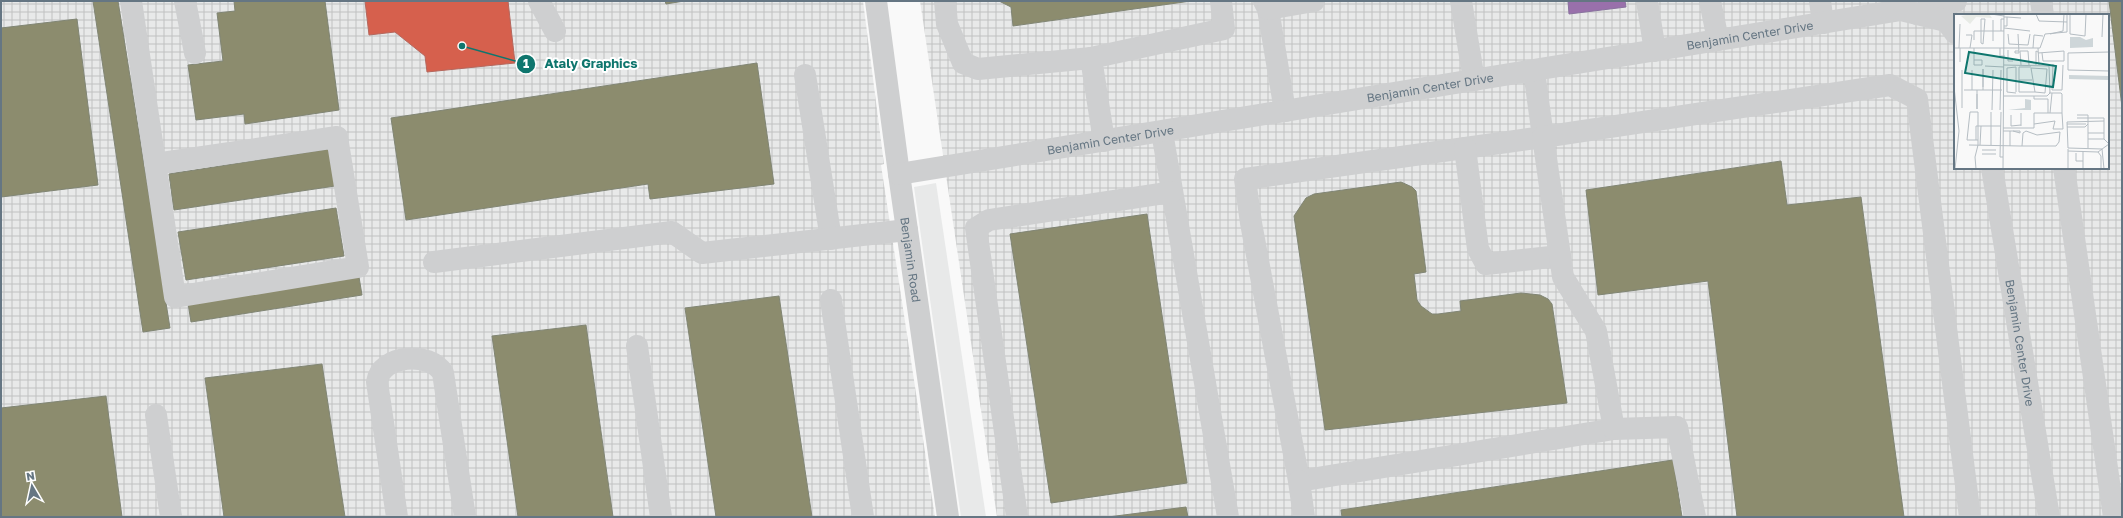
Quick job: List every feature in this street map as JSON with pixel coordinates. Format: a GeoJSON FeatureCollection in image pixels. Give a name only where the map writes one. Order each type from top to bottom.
{"type":"FeatureCollection","features":[{"type":"Feature","properties":{"kind":"street"},"geometry":{"type":"LineString","coordinates":[[131,1],[155,164],[175,297],[358,267],[337,137],[155,164]]}},
{"type":"Feature","properties":{"kind":"street"},"geometry":{"type":"LineString","coordinates":[[185,1],[195,53]]}},
{"type":"Feature","properties":{"kind":"street"},"geometry":{"type":"LineString","coordinates":[[539,1],[555,31]]}},
{"type":"Feature","properties":{"kind":"street","name":"Benjamin Road"},"geometry":{"type":"LineString","coordinates":[[876,1],[948,517]]}},
{"type":"Feature","properties":{"kind":"street"},"geometry":{"type":"LineString","coordinates":[[945,1],[947,24],[963,63],[978,69],[1091,58],[1224,29],[1221,1]]}},
{"type":"Feature","properties":{"kind":"street"},"geometry":{"type":"LineString","coordinates":[[1285,111],[1266,5],[1314,1]]}},
{"type":"Feature","properties":{"kind":"street"},"geometry":{"type":"LineString","coordinates":[[1461,1],[1474,80]]}},
{"type":"Feature","properties":{"kind":"street"},"geometry":{"type":"LineString","coordinates":[[1647,1],[1655,50]]}},
{"type":"Feature","properties":{"kind":"street"},"geometry":{"type":"LineString","coordinates":[[1710,1],[1718,40]]}},
{"type":"Feature","properties":{"kind":"street"},"geometry":{"type":"LineString","coordinates":[[1820,1],[1823,23]]}},
{"type":"Feature","properties":{"kind":"street"},"geometry":{"type":"LineString","coordinates":[[1917,14],[1956,1]]}},
{"type":"Feature","properties":{"kind":"street"},"geometry":{"type":"LineString","coordinates":[[2041,1],[2043,14]]}},
{"type":"Feature","properties":{"kind":"street","name":"Benjamin Center Drive"},"geometry":{"type":"LineString","coordinates":[[899,174],[1901,10],[1946,21],[1954,32]]}},
{"type":"Feature","properties":{"kind":"street"},"geometry":{"type":"LineString","coordinates":[[1091,58],[1104,141]]}},
{"type":"Feature","properties":{"kind":"street"},"geometry":{"type":"LineString","coordinates":[[1534,70],[1563,277],[1596,331],[1614,429]]}},
{"type":"Feature","properties":{"kind":"street"},"geometry":{"type":"LineString","coordinates":[[805,75],[831,238]]}},
{"type":"Feature","properties":{"kind":"street"},"geometry":{"type":"LineString","coordinates":[[1304,517],[1299,480],[1252,231],[1245,179],[1543,137],[1890,85],[1917,99],[1970,517]]}},
{"type":"Feature","properties":{"kind":"street"},"geometry":{"type":"LineString","coordinates":[[1162,132],[1228,517]]}},
{"type":"Feature","properties":{"kind":"street"},"geometry":{"type":"LineString","coordinates":[[1465,148],[1478,249],[1486,264],[1560,256]]}},
{"type":"Feature","properties":{"kind":"street","name":"Benjamin Center Drive"},"geometry":{"type":"LineString","coordinates":[[1992,169],[2049,517]]}},
{"type":"Feature","properties":{"kind":"street"},"geometry":{"type":"LineString","coordinates":[[2064,169],[2114,517]]}},
{"type":"Feature","properties":{"kind":"street"},"geometry":{"type":"LineString","coordinates":[[1017,517],[976,228],[989,220],[1172,192]]}},
{"type":"Feature","properties":{"kind":"street"},"geometry":{"type":"LineString","coordinates":[[434,262],[672,232],[702,253],[907,230]]}},
{"type":"Feature","properties":{"kind":"street"},"geometry":{"type":"LineString","coordinates":[[831,300],[862,517]]}},
{"type":"Feature","properties":{"kind":"street"},"geometry":{"type":"LineString","coordinates":[[637,346],[661,517]]}},
{"type":"Feature","properties":{"kind":"street"},"geometry":{"type":"LineString","coordinates":[[397,517],[377,382],[378,375],[383,368],[404,358],[432,362],[440,367],[443,373],[465,517]]}},
{"type":"Feature","properties":{"kind":"street"},"geometry":{"type":"LineString","coordinates":[[156,415],[171,517]]}},
{"type":"Feature","properties":{"kind":"street"},"geometry":{"type":"LineString","coordinates":[[1299,480],[1614,429],[1677,427],[1695,517]]}},
{"type":"Feature","properties":{"kind":"shaded area"},"geometry":{"type":"Polygon","coordinates":[[[1,1],[863,1],[884,164],[881,165],[935,517],[1,517],[1,1]]]}},
{"type":"Feature","properties":{"kind":"shaded area"},"geometry":{"type":"Polygon","coordinates":[[[920,1],[2122,1],[2122,517],[997,517],[920,1]]]}},
{"type":"Feature","properties":{"kind":"shaded area"},"geometry":{"type":"Polygon","coordinates":[[[936,183],[986,517],[961,517],[914,187],[936,183]]]}},
{"type":"Feature","properties":{"kind":"building: Shops"},"geometry":{"type":"Polygon","coordinates":[[[365,1],[508,1],[515,63],[427,72],[425,56],[395,32],[369,35],[365,1]]]}},
{"type":"Feature","properties":{"kind":"building: Offices"},"geometry":{"type":"Polygon","coordinates":[[[1568,1],[1625,1],[1626,7],[1569,14],[1568,1]]]}},
{"type":"Feature","properties":{"kind":"building: Industry"},"geometry":{"type":"Polygon","coordinates":[[[93,1],[118,1],[170,328],[143,332],[93,1]]]}},
{"type":"Feature","properties":{"kind":"building: Industry"},"geometry":{"type":"Polygon","coordinates":[[[234,1],[325,1],[339,110],[245,124],[244,114],[196,120],[188,65],[223,61],[217,13],[235,11],[234,1]]]}},
{"type":"Feature","properties":{"kind":"building: Industry"},"geometry":{"type":"Polygon","coordinates":[[[665,1],[684,1],[666,4],[665,1]]]}},
{"type":"Feature","properties":{"kind":"building: Industry"},"geometry":{"type":"Polygon","coordinates":[[[999,1],[1191,1],[1013,26],[1011,7],[999,1]]]}},
{"type":"Feature","properties":{"kind":"building: Industry"},"geometry":{"type":"Polygon","coordinates":[[[2109,1],[2122,1],[2122,107],[2109,1]]]}},
{"type":"Feature","properties":{"kind":"building: Industry"},"geometry":{"type":"Polygon","coordinates":[[[77,19],[98,185],[1,197],[1,28],[77,19]]]}},
{"type":"Feature","properties":{"kind":"building: Industry"},"geometry":{"type":"Polygon","coordinates":[[[757,63],[774,184],[650,199],[648,184],[406,220],[391,118],[757,63]]]}},
{"type":"Feature","properties":{"kind":"building: Industry"},"geometry":{"type":"Polygon","coordinates":[[[329,149],[335,186],[174,210],[169,174],[329,149]]]}},
{"type":"Feature","properties":{"kind":"building: Industry"},"geometry":{"type":"Polygon","coordinates":[[[1781,161],[1787,205],[1861,197],[1904,517],[1737,517],[1708,281],[1598,295],[1586,190],[1781,161]]]}},
{"type":"Feature","properties":{"kind":"building: Industry"},"geometry":{"type":"Polygon","coordinates":[[[1401,182],[1412,187],[1416,191],[1426,272],[1414,274],[1417,300],[1421,306],[1432,314],[1438,314],[1461,311],[1460,301],[1521,293],[1540,295],[1548,299],[1552,304],[1567,403],[1325,430],[1294,216],[1306,198],[1314,194],[1401,182]]]}},
{"type":"Feature","properties":{"kind":"building: Industry"},"geometry":{"type":"Polygon","coordinates":[[[336,208],[344,256],[186,280],[178,232],[336,208]]]}},
{"type":"Feature","properties":{"kind":"building: Industry"},"geometry":{"type":"Polygon","coordinates":[[[1147,214],[1187,483],[1051,503],[1010,234],[1147,214]]]}},
{"type":"Feature","properties":{"kind":"building: Industry"},"geometry":{"type":"Polygon","coordinates":[[[359,277],[362,295],[191,322],[188,303],[359,277]]]}},
{"type":"Feature","properties":{"kind":"building: Industry"},"geometry":{"type":"Polygon","coordinates":[[[779,296],[812,517],[716,517],[685,308],[779,296]]]}},
{"type":"Feature","properties":{"kind":"building: Industry"},"geometry":{"type":"Polygon","coordinates":[[[586,325],[613,517],[518,517],[492,336],[586,325]]]}},
{"type":"Feature","properties":{"kind":"building: Industry"},"geometry":{"type":"Polygon","coordinates":[[[322,364],[345,517],[224,517],[205,378],[322,364]]]}},
{"type":"Feature","properties":{"kind":"building: Industry"},"geometry":{"type":"Polygon","coordinates":[[[106,396],[122,517],[1,517],[1,408],[106,396]]]}},
{"type":"Feature","properties":{"kind":"building: Industry"},"geometry":{"type":"Polygon","coordinates":[[[1673,460],[1682,517],[1342,517],[1341,510],[1673,460]]]}},
{"type":"Feature","properties":{"kind":"building: Industry"},"geometry":{"type":"Polygon","coordinates":[[[1186,507],[1188,517],[1108,517],[1186,507]]]}},
{"type":"Feature","properties":{"kind":"place","name":"Ataly Graphics"},"geometry":{"type":"Point","coordinates":[462,46]}}]}
